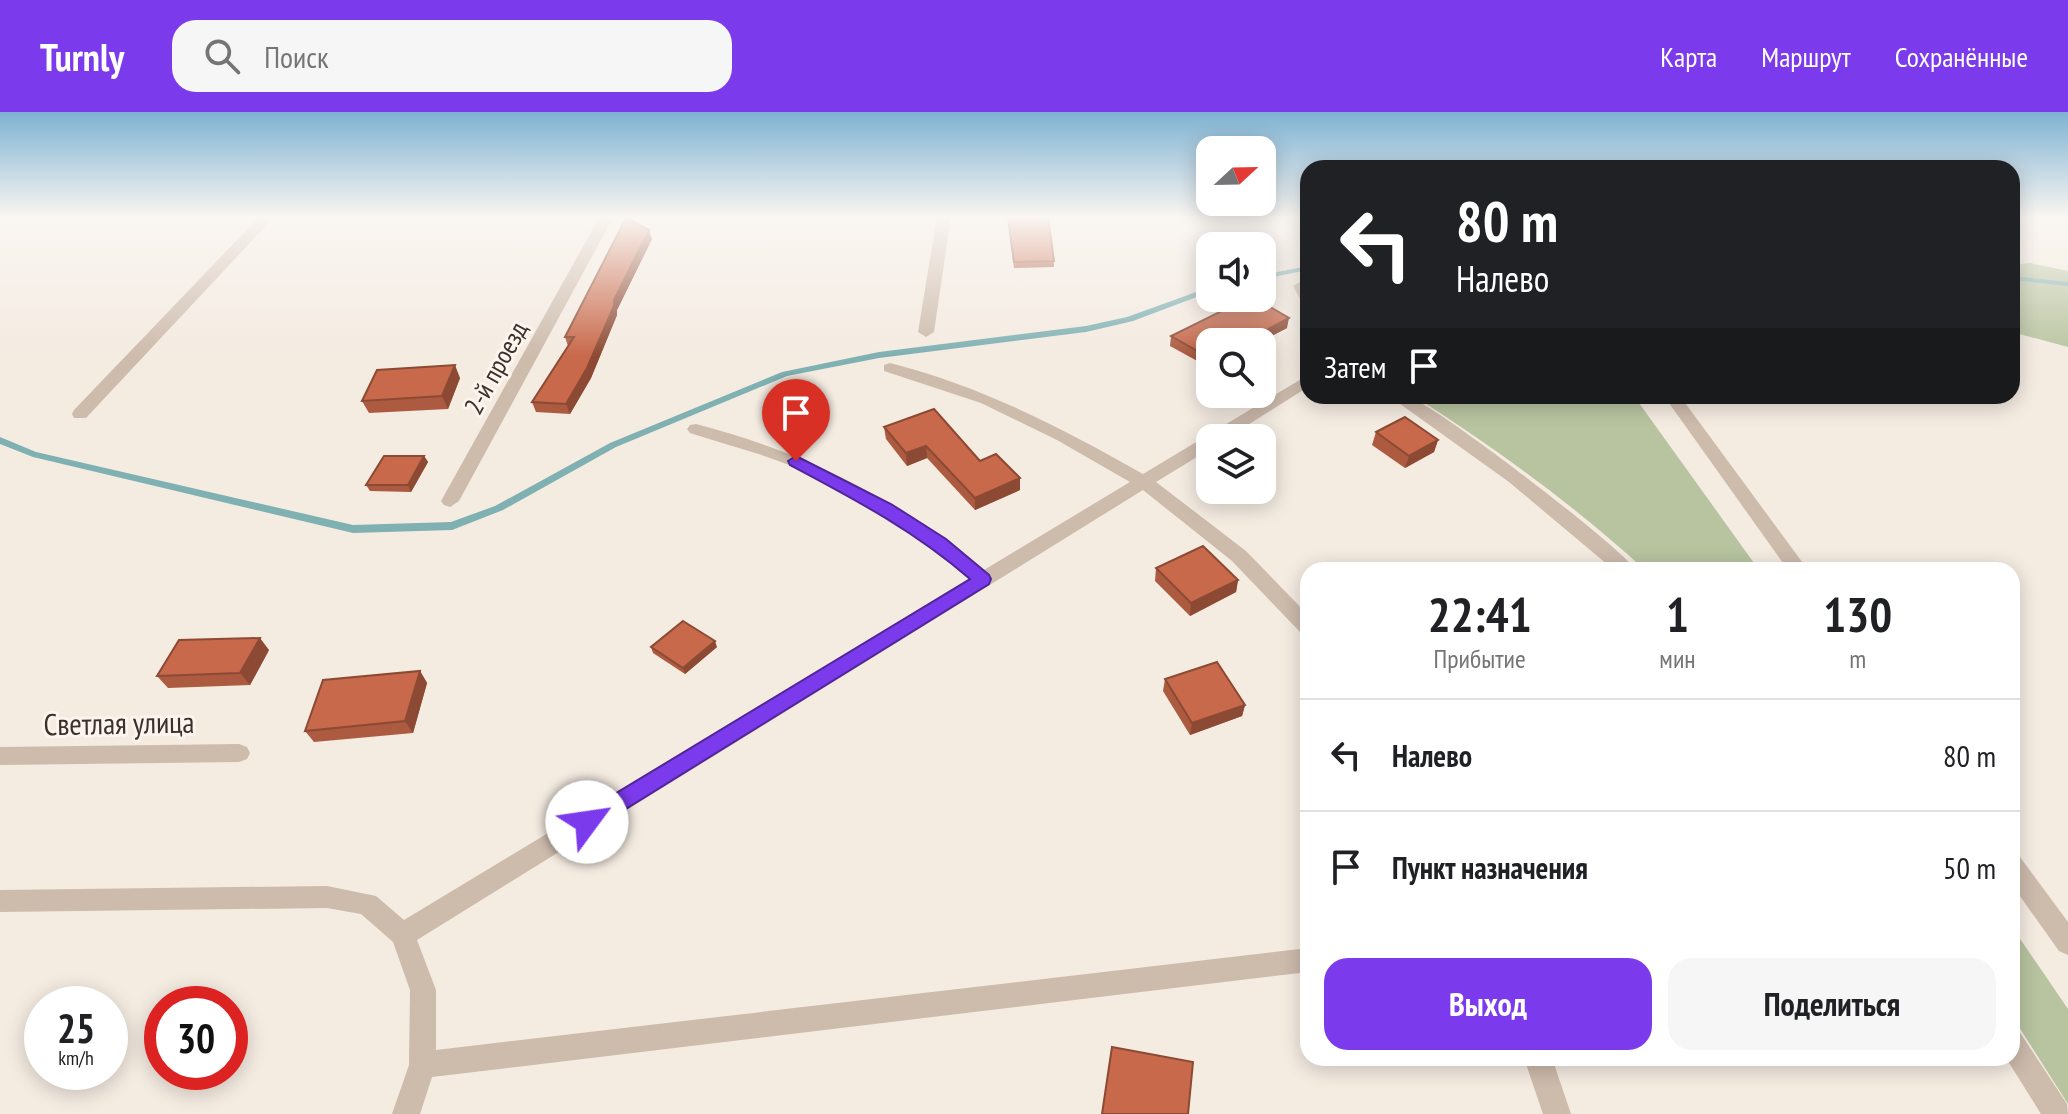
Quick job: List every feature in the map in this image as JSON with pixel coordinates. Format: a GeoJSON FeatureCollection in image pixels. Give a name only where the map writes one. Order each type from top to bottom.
{"type":"FeatureCollection","features":[{"type":"Feature","properties":{"kind":"street"},"geometry":{"type":"LineString","coordinates":[[80,414],[224,263]]}},
{"type":"Feature","properties":{"kind":"street","name":"2-й проезд"},"geometry":{"type":"LineString","coordinates":[[450,501],[581,263]]}},
{"type":"Feature","properties":{"kind":"street"},"geometry":{"type":"LineString","coordinates":[[926,332],[937,263]]}},
{"type":"Feature","properties":{"kind":"street"},"geometry":{"type":"LineString","coordinates":[[890,368],[987,399],[1063,436],[1144,482],[1239,556],[1300,620]]}},
{"type":"Feature","properties":{"kind":"street"},"geometry":{"type":"LineString","coordinates":[[1236,424],[1300,385]]}},
{"type":"Feature","properties":{"kind":"street"},"geometry":{"type":"LineString","coordinates":[[1409,404],[1470,444],[1592,538],[1618,562]]}},
{"type":"Feature","properties":{"kind":"street"},"geometry":{"type":"LineString","coordinates":[[1678,404],[1792,562]]}},
{"type":"Feature","properties":{"kind":"street"},"geometry":{"type":"LineString","coordinates":[[696,429],[796,461],[872,501],[940,544],[982,579]]}},
{"type":"Feature","properties":{"kind":"street"},"geometry":{"type":"LineString","coordinates":[[403,935],[1196,449]]}},
{"type":"Feature","properties":{"kind":"street","name":"Светлая улица"},"geometry":{"type":"LineString","coordinates":[[0,756],[239,753]]}},
{"type":"Feature","properties":{"kind":"street"},"geometry":{"type":"LineString","coordinates":[[2020,879],[2068,943]]}},
{"type":"Feature","properties":{"kind":"street"},"geometry":{"type":"LineString","coordinates":[[0,901],[327,897],[367,904],[403,935],[423,990],[423,1065],[406,1114]]}},
{"type":"Feature","properties":{"kind":"street"},"geometry":{"type":"LineString","coordinates":[[423,1065],[1300,961]]}},
{"type":"Feature","properties":{"kind":"street"},"geometry":{"type":"LineString","coordinates":[[2020,1056],[2057,1114]]}},
{"type":"Feature","properties":{"kind":"street"},"geometry":{"type":"LineString","coordinates":[[1541,1066],[1557,1114]]}},
{"type":"Feature","properties":{"kind":"green space"},"geometry":{"type":"Polygon","coordinates":[[[2030,263],[2068,271],[2068,347],[2020,334],[2020,264],[2030,263]]]}},
{"type":"Feature","properties":{"kind":"green space"},"geometry":{"type":"Polygon","coordinates":[[[1426,404],[1640,404],[1753,562],[1636,562],[1533,478],[1426,404]]]}},
{"type":"Feature","properties":{"kind":"green space"},"geometry":{"type":"Polygon","coordinates":[[[2020,939],[2068,1009],[2068,1104],[2020,1029],[2020,939]]]}},
{"type":"Feature","properties":{"kind":"building"},"geometry":{"type":"Polygon","coordinates":[[[603,263],[633,263],[587,368],[566,404],[532,402],[574,337],[565,337],[603,263]]]}},
{"type":"Feature","properties":{"kind":"building"},"geometry":{"type":"Polygon","coordinates":[[[1276,310],[1289,318],[1270,328],[1196,328],[1196,350],[1171,336],[1220,312],[1276,310]]]}},
{"type":"Feature","properties":{"kind":"building"},"geometry":{"type":"Polygon","coordinates":[[[455,365],[442,396],[362,401],[377,370],[455,365]]]}},
{"type":"Feature","properties":{"kind":"building"},"geometry":{"type":"Polygon","coordinates":[[[934,409],[980,461],[996,454],[1020,478],[975,498],[926,446],[906,453],[884,427],[934,409]]]}},
{"type":"Feature","properties":{"kind":"building"},"geometry":{"type":"Polygon","coordinates":[[[1405,417],[1438,440],[1409,456],[1376,432],[1405,417]]]}},
{"type":"Feature","properties":{"kind":"building"},"geometry":{"type":"Polygon","coordinates":[[[384,456],[424,456],[408,485],[366,485],[384,456]]]}},
{"type":"Feature","properties":{"kind":"building"},"geometry":{"type":"Polygon","coordinates":[[[1203,546],[1238,580],[1191,603],[1156,568],[1203,546]]]}},
{"type":"Feature","properties":{"kind":"building"},"geometry":{"type":"Polygon","coordinates":[[[683,621],[715,641],[683,668],[651,647],[683,621]]]}},
{"type":"Feature","properties":{"kind":"building"},"geometry":{"type":"Polygon","coordinates":[[[260,638],[240,673],[157,676],[179,640],[260,638]]]}},
{"type":"Feature","properties":{"kind":"building"},"geometry":{"type":"Polygon","coordinates":[[[1217,662],[1245,705],[1192,723],[1165,679],[1217,662]]]}},
{"type":"Feature","properties":{"kind":"building"},"geometry":{"type":"Polygon","coordinates":[[[420,671],[405,721],[305,731],[323,680],[420,671]]]}},
{"type":"Feature","properties":{"kind":"building"},"geometry":{"type":"Polygon","coordinates":[[[1112,1047],[1193,1062],[1188,1114],[1102,1114],[1112,1047]]]}},
{"type":"Feature","properties":{"kind":"waterway"},"geometry":{"type":"LineString","coordinates":[[1276,274],[1300,270]]}},
{"type":"Feature","properties":{"kind":"waterway"},"geometry":{"type":"LineString","coordinates":[[2020,279],[2068,284]]}},
{"type":"Feature","properties":{"kind":"waterway"},"geometry":{"type":"LineString","coordinates":[[0,440],[33,454],[353,529],[452,526],[499,508],[613,445],[785,374],[879,355],[1086,329],[1130,319],[1196,294]]}},
{"type":"Feature","properties":{"kind":"route"},"geometry":{"type":"LineString","coordinates":[[587,822],[982,579],[940,544],[885,508],[796,461]]}}]}
